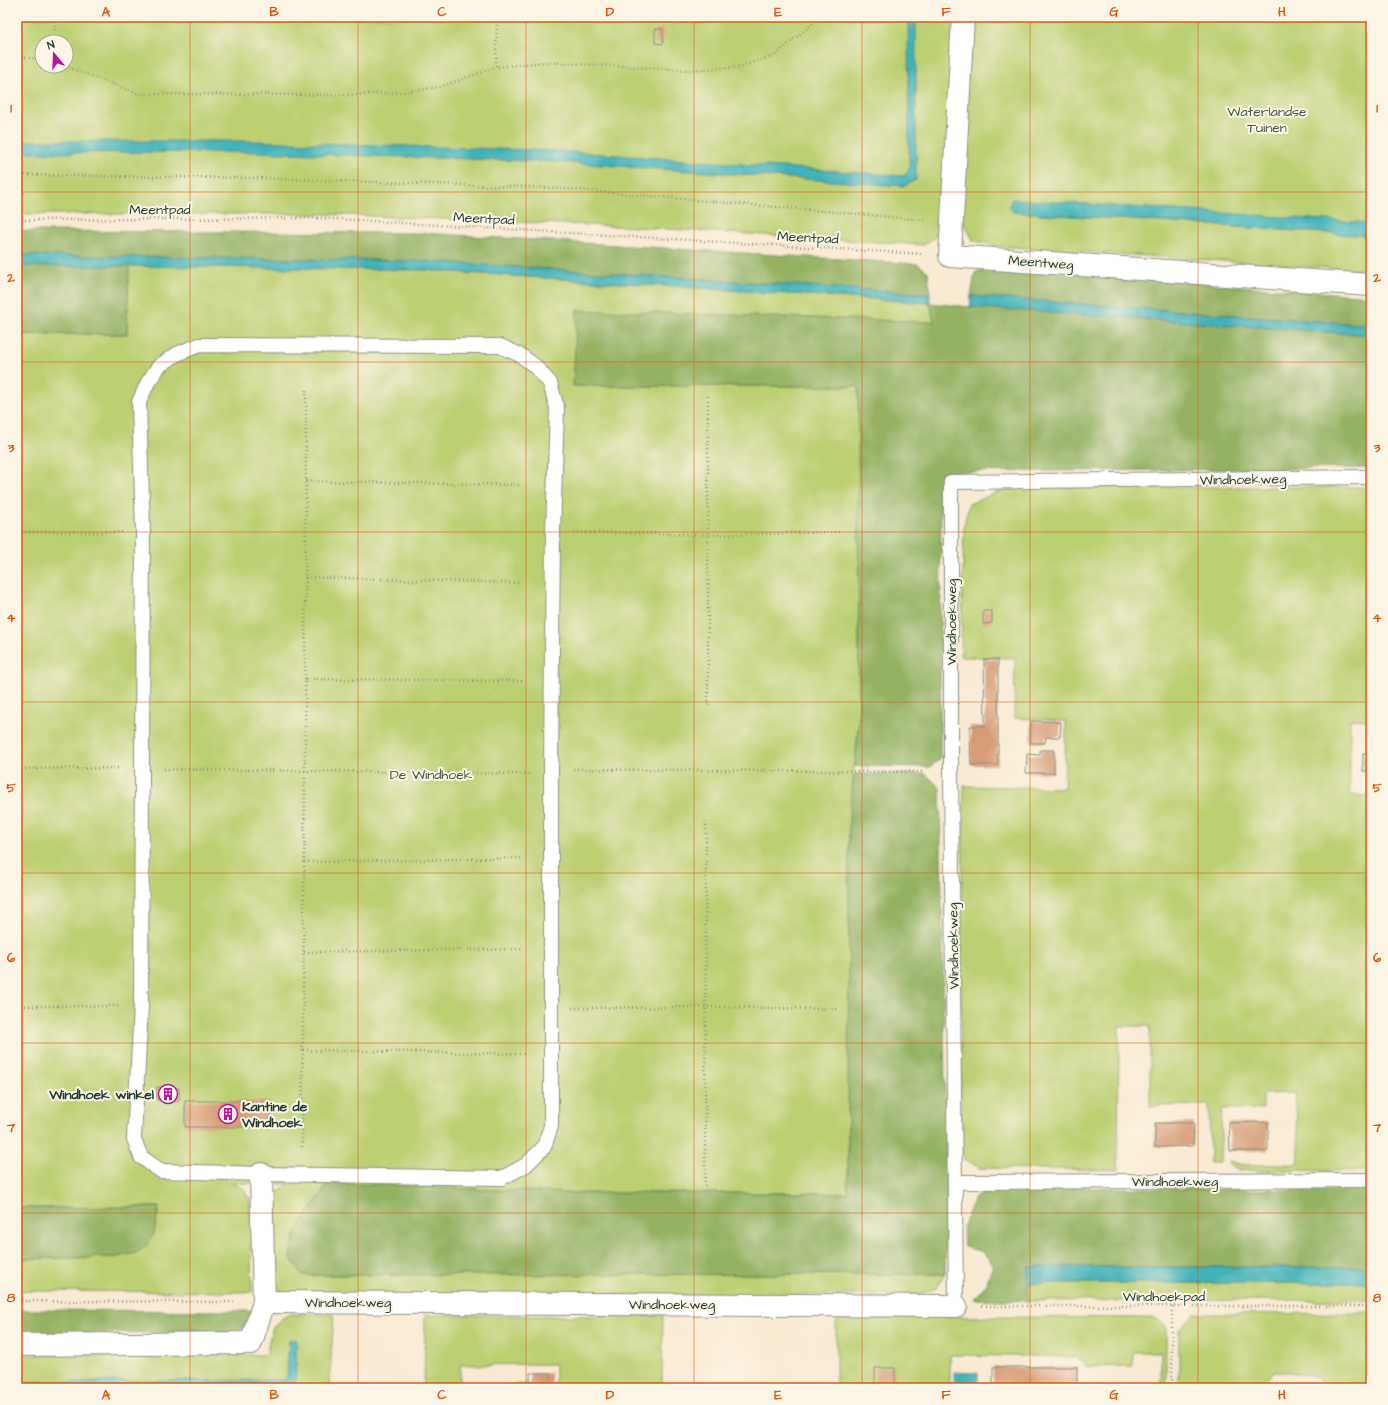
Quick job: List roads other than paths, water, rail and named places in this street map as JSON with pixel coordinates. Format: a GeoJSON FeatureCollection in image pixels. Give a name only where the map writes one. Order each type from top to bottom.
{"type":"FeatureCollection","features":[{"type":"Feature","properties":{"kind":"street","name":"Meentweg"},"geometry":{"type":"LineString","coordinates":[[963,17],[950,256],[1371,285]]}},
{"type":"Feature","properties":{"kind":"street"},"geometry":{"type":"LineString","coordinates":[[17,1345],[251,1343],[264,1302],[260,1174]]}},
{"type":"Feature","properties":{"kind":"street","name":"Windhoekweg"},"geometry":{"type":"LineString","coordinates":[[264,1302],[956,1306]]}},
{"type":"Feature","properties":{"kind":"lane"},"geometry":{"type":"LineString","coordinates":[[199,345],[500,346],[520,355],[535,366],[550,384],[557,408],[553,532],[551,769],[551,1126],[544,1148],[526,1165],[502,1178],[260,1174],[161,1171],[141,1157],[134,1139],[140,1006],[142,768],[143,532],[139,402],[148,382],[159,366],[177,354],[199,345]]}},
{"type":"Feature","properties":{"kind":"lane","name":"Windhoekweg"},"geometry":{"type":"LineString","coordinates":[[956,1306],[951,772],[951,482],[1371,477]]}},
{"type":"Feature","properties":{"kind":"lane","name":"Windhoekweg"},"geometry":{"type":"LineString","coordinates":[[955,1182],[1371,1180]]}},
{"type":"Feature","properties":{"kind":"water"},"geometry":{"type":"Polygon","coordinates":[[[908,17],[916,17],[916,180],[904,186],[558,162],[252,152],[17,153],[17,141],[252,141],[562,151],[905,176],[909,167],[908,17]]]}},
{"type":"Feature","properties":{"kind":"water"},"geometry":{"type":"Polygon","coordinates":[[[1012,199],[1371,223],[1371,236],[1013,212],[1009,206],[1012,199]]]}},
{"type":"Feature","properties":{"kind":"water"},"geometry":{"type":"Polygon","coordinates":[[[17,255],[424,261],[930,294],[930,303],[422,270],[17,266],[17,255]]]}},
{"type":"Feature","properties":{"kind":"water"},"geometry":{"type":"Polygon","coordinates":[[[971,296],[1371,325],[1371,335],[970,307],[971,296]]]}},
{"type":"Feature","properties":{"kind":"water"},"geometry":{"type":"Polygon","coordinates":[[[1028,1267],[1371,1267],[1371,1283],[1028,1283],[1028,1267]]]}},
{"type":"Feature","properties":{"kind":"water"},"geometry":{"type":"Polygon","coordinates":[[[289,1340],[297,1340],[295,1388],[17,1388],[17,1382],[287,1380],[289,1340]]]}},
{"type":"Feature","properties":{"kind":"water"},"geometry":{"type":"Polygon","coordinates":[[[954,1372],[978,1373],[978,1388],[954,1388],[954,1372]]]}},
{"type":"Feature","properties":{"kind":"place","name":"Windhoek winkel"},"geometry":{"type":"Point","coordinates":[168,1094]}},
{"type":"Feature","properties":{"kind":"place","name":"Kantine de Windhoek"},"geometry":{"type":"Point","coordinates":[228,1114]}},
{"type":"Feature","properties":{"kind":"park label","name":"Waterlandse Tuinen"},"geometry":{"type":"Point","coordinates":[1267,120]}},
{"type":"Feature","properties":{"kind":"park label","name":"De Windhoek"},"geometry":{"type":"Point","coordinates":[431,774]}}]}
